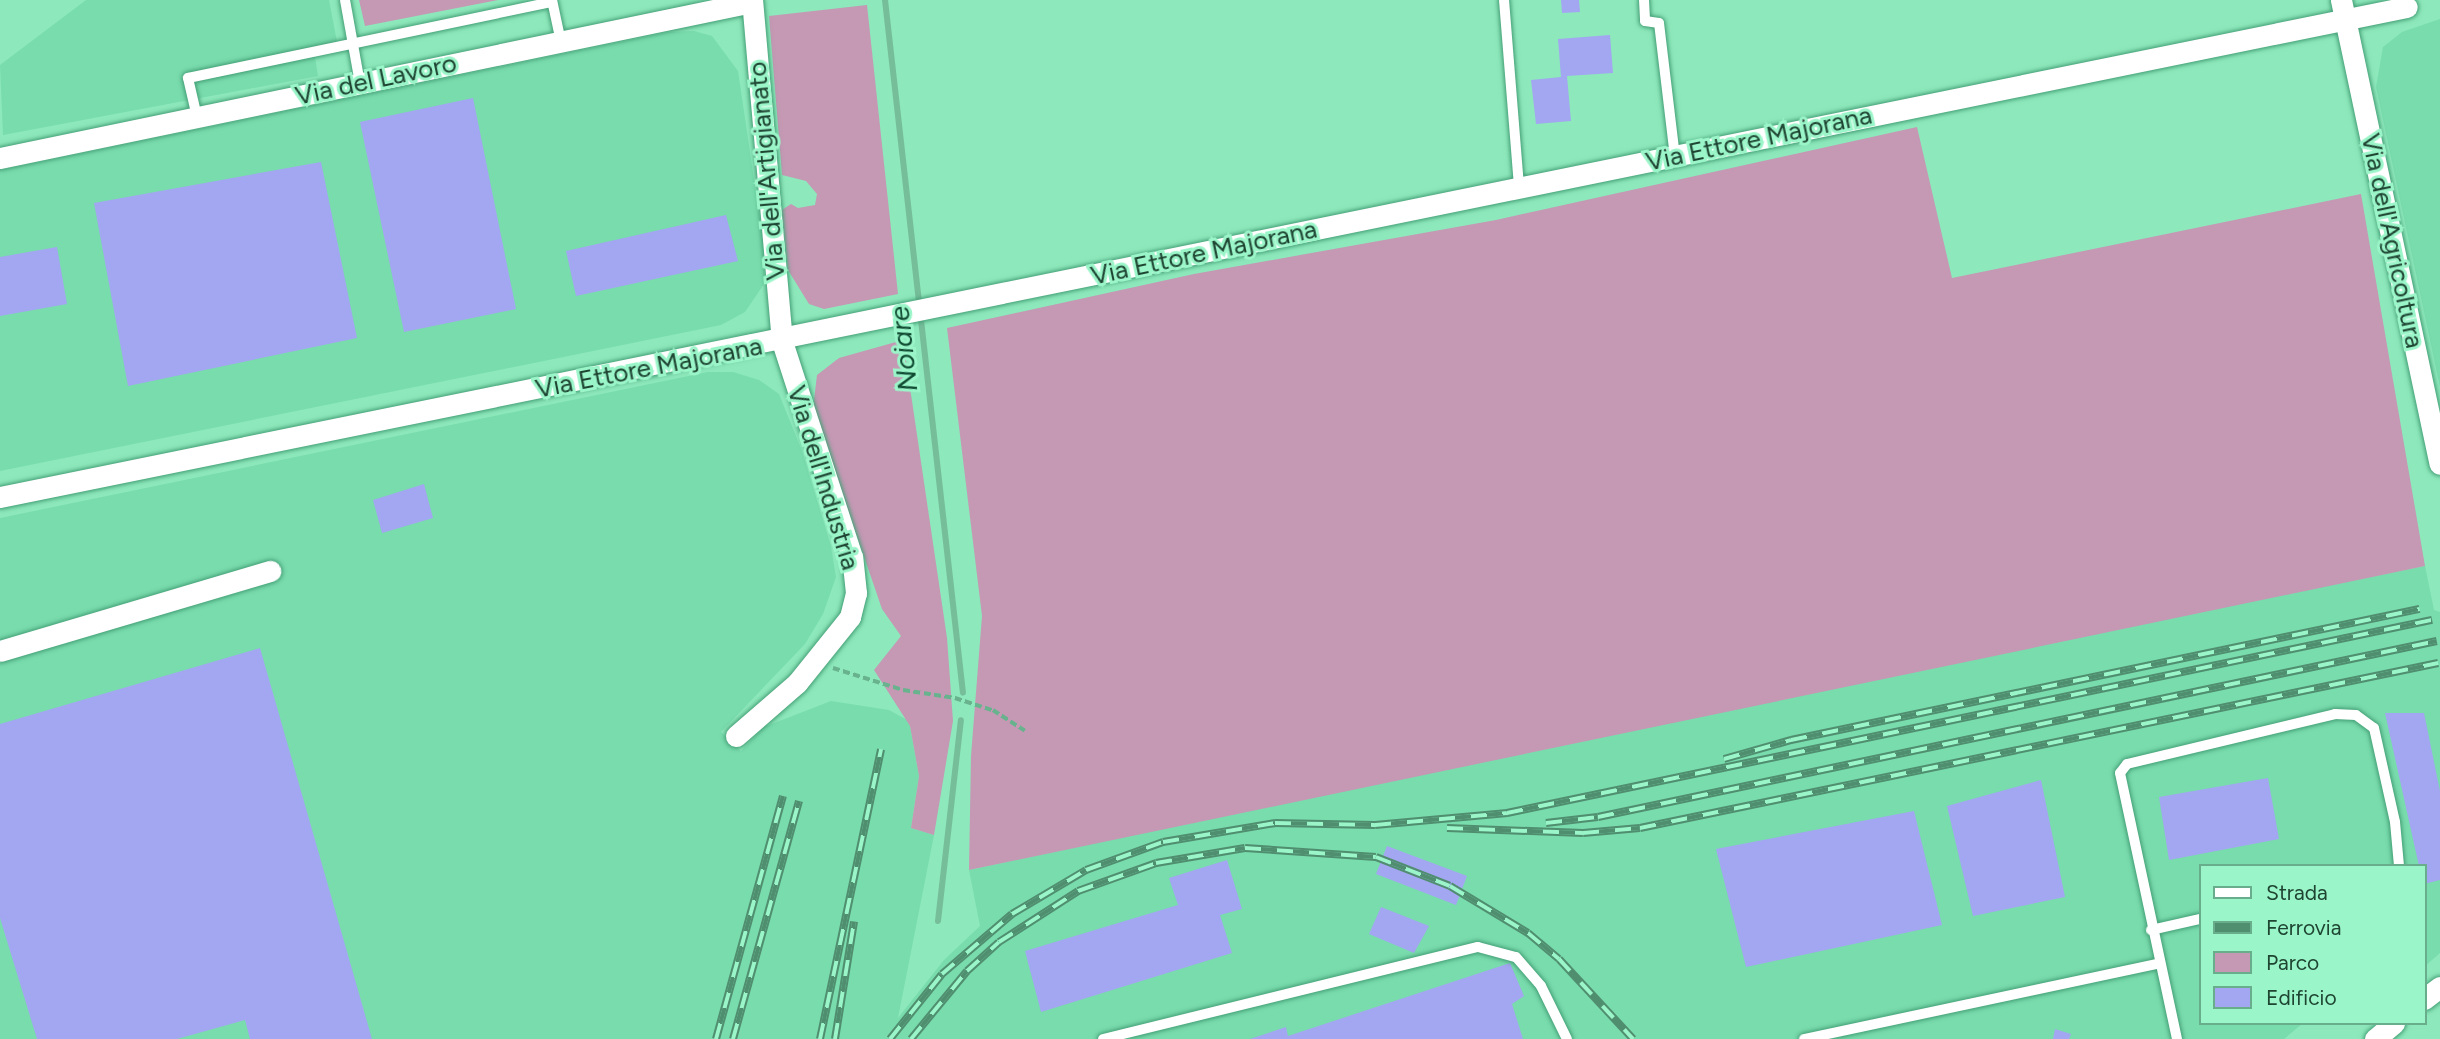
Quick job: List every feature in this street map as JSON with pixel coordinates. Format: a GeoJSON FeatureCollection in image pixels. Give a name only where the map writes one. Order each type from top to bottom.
{"type":"FeatureCollection","features":[{"type":"Feature","properties":{"kind":"street","name":"Via del Lavoro"},"geometry":{"type":"LineString","coordinates":[[0,158],[752,1]]}},
{"type":"Feature","properties":{"kind":"street","name":"Via dell'Artigianato"},"geometry":{"type":"LineString","coordinates":[[752,1],[782,342]]}},
{"type":"Feature","properties":{"kind":"street","name":"Via Ettore Majorana"},"geometry":{"type":"LineString","coordinates":[[0,497],[782,342],[1675,156],[2343,9],[2407,7]]}},
{"type":"Feature","properties":{"kind":"street","name":"Via dell'Agricoltura"},"geometry":{"type":"LineString","coordinates":[[2343,9],[2440,464]]}},
{"type":"Feature","properties":{"kind":"street","name":"Via dell'Industria"},"geometry":{"type":"LineString","coordinates":[[736,736],[797,682],[850,617],[855,575],[782,342]]}},
{"type":"Feature","properties":{"kind":"street"},"geometry":{"type":"LineString","coordinates":[[0,650],[270,571]]}},
{"type":"Feature","properties":{"kind":"street"},"geometry":{"type":"LineString","coordinates":[[2375,1039],[2392,1025]]}},
{"type":"Feature","properties":{"kind":"lane"},"geometry":{"type":"LineString","coordinates":[[345,0],[360,83]]}},
{"type":"Feature","properties":{"kind":"lane"},"geometry":{"type":"LineString","coordinates":[[1504,0],[1519,187]]}},
{"type":"Feature","properties":{"kind":"lane"},"geometry":{"type":"LineString","coordinates":[[1644,0],[1645,21],[1659,23],[1675,156]]}},
{"type":"Feature","properties":{"kind":"lane"},"geometry":{"type":"LineString","coordinates":[[197,117],[188,78],[552,1],[561,42]]}},
{"type":"Feature","properties":{"kind":"lane"},"geometry":{"type":"LineString","coordinates":[[2177,1039],[2158,964],[2120,773],[2137,758],[2335,714],[2356,715],[2374,728],[2396,822],[2399,864]]}},
{"type":"Feature","properties":{"kind":"lane"},"geometry":{"type":"LineString","coordinates":[[2151,930],[2198,919]]}},
{"type":"Feature","properties":{"kind":"lane"},"geometry":{"type":"LineString","coordinates":[[1103,1039],[1478,947],[1516,957],[1541,986],[1567,1039]]}},
{"type":"Feature","properties":{"kind":"lane"},"geometry":{"type":"LineString","coordinates":[[1804,1039],[2158,964]]}},
{"type":"Feature","properties":{"kind":"path"},"geometry":{"type":"LineString","coordinates":[[816,659],[862,679],[993,710],[1025,731]]}},
{"type":"Feature","properties":{"kind":"shaded area"},"geometry":{"type":"Polygon","coordinates":[[[86,0],[329,0],[338,47],[314,51],[318,76],[3,135],[0,65],[86,0]]]}},
{"type":"Feature","properties":{"kind":"shaded area"},"geometry":{"type":"Polygon","coordinates":[[[2440,19],[2440,387],[2376,87],[2383,47],[2402,32],[2440,19]]]}},
{"type":"Feature","properties":{"kind":"shaded area"},"geometry":{"type":"Polygon","coordinates":[[[694,31],[712,36],[738,71],[764,247],[764,284],[745,312],[721,325],[0,471],[0,170],[669,32],[694,31]]]}},
{"type":"Feature","properties":{"kind":"shaded area"},"geometry":{"type":"Polygon","coordinates":[[[708,372],[733,372],[759,380],[779,394],[802,451],[831,546],[836,577],[823,614],[805,644],[721,732],[741,751],[764,727],[831,701],[889,710],[909,721],[919,776],[911,828],[934,835],[898,1018],[944,960],[980,926],[969,870],[1957,660],[2425,566],[2434,610],[2440,612],[2440,953],[2426,965],[2426,864],[2198,864],[2198,1025],[2301,1025],[2284,1039],[0,1039],[0,518],[708,372]]]}},
{"type":"Feature","properties":{"kind":"green space"},"geometry":{"type":"Polygon","coordinates":[[[359,0],[498,0],[365,26],[359,0]]]}},
{"type":"Feature","properties":{"kind":"green space"},"geometry":{"type":"Polygon","coordinates":[[[867,5],[898,294],[824,309],[809,304],[788,270],[782,210],[791,204],[798,208],[815,205],[817,194],[806,181],[782,175],[769,16],[867,5]]]}},
{"type":"Feature","properties":{"kind":"green space"},"geometry":{"type":"Polygon","coordinates":[[[1917,127],[1952,278],[2361,194],[2425,566],[969,870],[971,756],[982,616],[947,328],[1194,274],[1496,220],[1917,127]]]}},
{"type":"Feature","properties":{"kind":"green space"},"geometry":{"type":"Polygon","coordinates":[[[903,340],[947,638],[953,721],[934,835],[911,828],[919,776],[910,726],[874,670],[901,636],[882,609],[813,408],[817,375],[839,358],[903,340]]]}},
{"type":"Feature","properties":{"kind":"building"},"geometry":{"type":"Polygon","coordinates":[[[1561,0],[1579,0],[1580,12],[1562,13],[1561,0]]]}},
{"type":"Feature","properties":{"kind":"building"},"geometry":{"type":"Polygon","coordinates":[[[1610,35],[1613,73],[1567,76],[1571,121],[1536,124],[1531,80],[1561,77],[1558,39],[1610,35]]]}},
{"type":"Feature","properties":{"kind":"building"},"geometry":{"type":"Polygon","coordinates":[[[473,98],[516,309],[404,332],[360,122],[473,98]]]}},
{"type":"Feature","properties":{"kind":"building"},"geometry":{"type":"Polygon","coordinates":[[[321,162],[357,338],[128,386],[94,203],[321,162]]]}},
{"type":"Feature","properties":{"kind":"building"},"geometry":{"type":"Polygon","coordinates":[[[726,215],[738,261],[576,296],[566,251],[726,215]]]}},
{"type":"Feature","properties":{"kind":"building"},"geometry":{"type":"Polygon","coordinates":[[[57,247],[67,304],[0,316],[0,257],[57,247]]]}},
{"type":"Feature","properties":{"kind":"building"},"geometry":{"type":"Polygon","coordinates":[[[424,484],[433,518],[382,533],[373,500],[424,484]]]}},
{"type":"Feature","properties":{"kind":"building"},"geometry":{"type":"Polygon","coordinates":[[[260,648],[372,1039],[250,1039],[245,1020],[177,1039],[37,1039],[0,918],[0,724],[260,648]]]}},
{"type":"Feature","properties":{"kind":"building"},"geometry":{"type":"Polygon","coordinates":[[[2385,713],[2424,713],[2440,791],[2440,880],[2426,884],[2426,864],[2419,864],[2385,713]]]}},
{"type":"Feature","properties":{"kind":"building"},"geometry":{"type":"Polygon","coordinates":[[[2268,778],[2279,839],[2169,860],[2159,797],[2268,778]]]}},
{"type":"Feature","properties":{"kind":"building"},"geometry":{"type":"Polygon","coordinates":[[[2041,780],[2065,897],[1973,916],[1947,806],[2041,780]]]}},
{"type":"Feature","properties":{"kind":"building"},"geometry":{"type":"Polygon","coordinates":[[[1914,811],[1942,925],[1746,967],[1716,849],[1914,811]]]}},
{"type":"Feature","properties":{"kind":"building"},"geometry":{"type":"Polygon","coordinates":[[[1387,846],[1467,876],[1456,905],[1376,874],[1387,846]]]}},
{"type":"Feature","properties":{"kind":"building"},"geometry":{"type":"Polygon","coordinates":[[[1227,860],[1242,909],[1220,915],[1232,953],[1041,1012],[1025,951],[1178,905],[1169,878],[1227,860]]]}},
{"type":"Feature","properties":{"kind":"building"},"geometry":{"type":"Polygon","coordinates":[[[1381,907],[1429,926],[1414,953],[1369,934],[1381,907]]]}},
{"type":"Feature","properties":{"kind":"building"},"geometry":{"type":"Polygon","coordinates":[[[1510,963],[1524,996],[1512,1004],[1523,1039],[1250,1039],[1286,1027],[1288,1036],[1510,963]]]}},
{"type":"Feature","properties":{"kind":"building"},"geometry":{"type":"Polygon","coordinates":[[[2055,1029],[2071,1034],[2069,1039],[2053,1039],[2055,1029]]]}},
{"type":"Feature","properties":{"kind":"waterway","name":"Noiare"},"geometry":{"type":"LineString","coordinates":[[885,0],[963,693]]}},
{"type":"Feature","properties":{"kind":"waterway","name":"Noiare"},"geometry":{"type":"LineString","coordinates":[[938,921],[961,720]]}},
{"type":"Feature","properties":{"kind":"railway"},"geometry":{"type":"LineString","coordinates":[[1724,759],[1791,740],[2419,609]]}},
{"type":"Feature","properties":{"kind":"railway"},"geometry":{"type":"LineString","coordinates":[[890,1039],[942,974],[1012,914],[1086,870],[1163,842],[1275,823],[1375,825],[1507,813],[2432,620]]}},
{"type":"Feature","properties":{"kind":"railway"},"geometry":{"type":"LineString","coordinates":[[1546,823],[1598,817],[2437,641]]}},
{"type":"Feature","properties":{"kind":"railway"},"geometry":{"type":"LineString","coordinates":[[1447,828],[1583,833],[1640,828],[2438,663]]}},
{"type":"Feature","properties":{"kind":"railway"},"geometry":{"type":"LineString","coordinates":[[820,1039],[881,749]]}},
{"type":"Feature","properties":{"kind":"railway"},"geometry":{"type":"LineString","coordinates":[[716,1039],[783,796]]}},
{"type":"Feature","properties":{"kind":"railway"},"geometry":{"type":"LineString","coordinates":[[733,1039],[799,801]]}},
{"type":"Feature","properties":{"kind":"railway"},"geometry":{"type":"LineString","coordinates":[[911,1039],[967,971],[999,942],[1078,891],[1156,863],[1245,848],[1376,857],[1450,886],[1528,933],[1559,959],[1633,1039]]}},
{"type":"Feature","properties":{"kind":"railway"},"geometry":{"type":"LineString","coordinates":[[835,1039],[854,922]]}}]}
